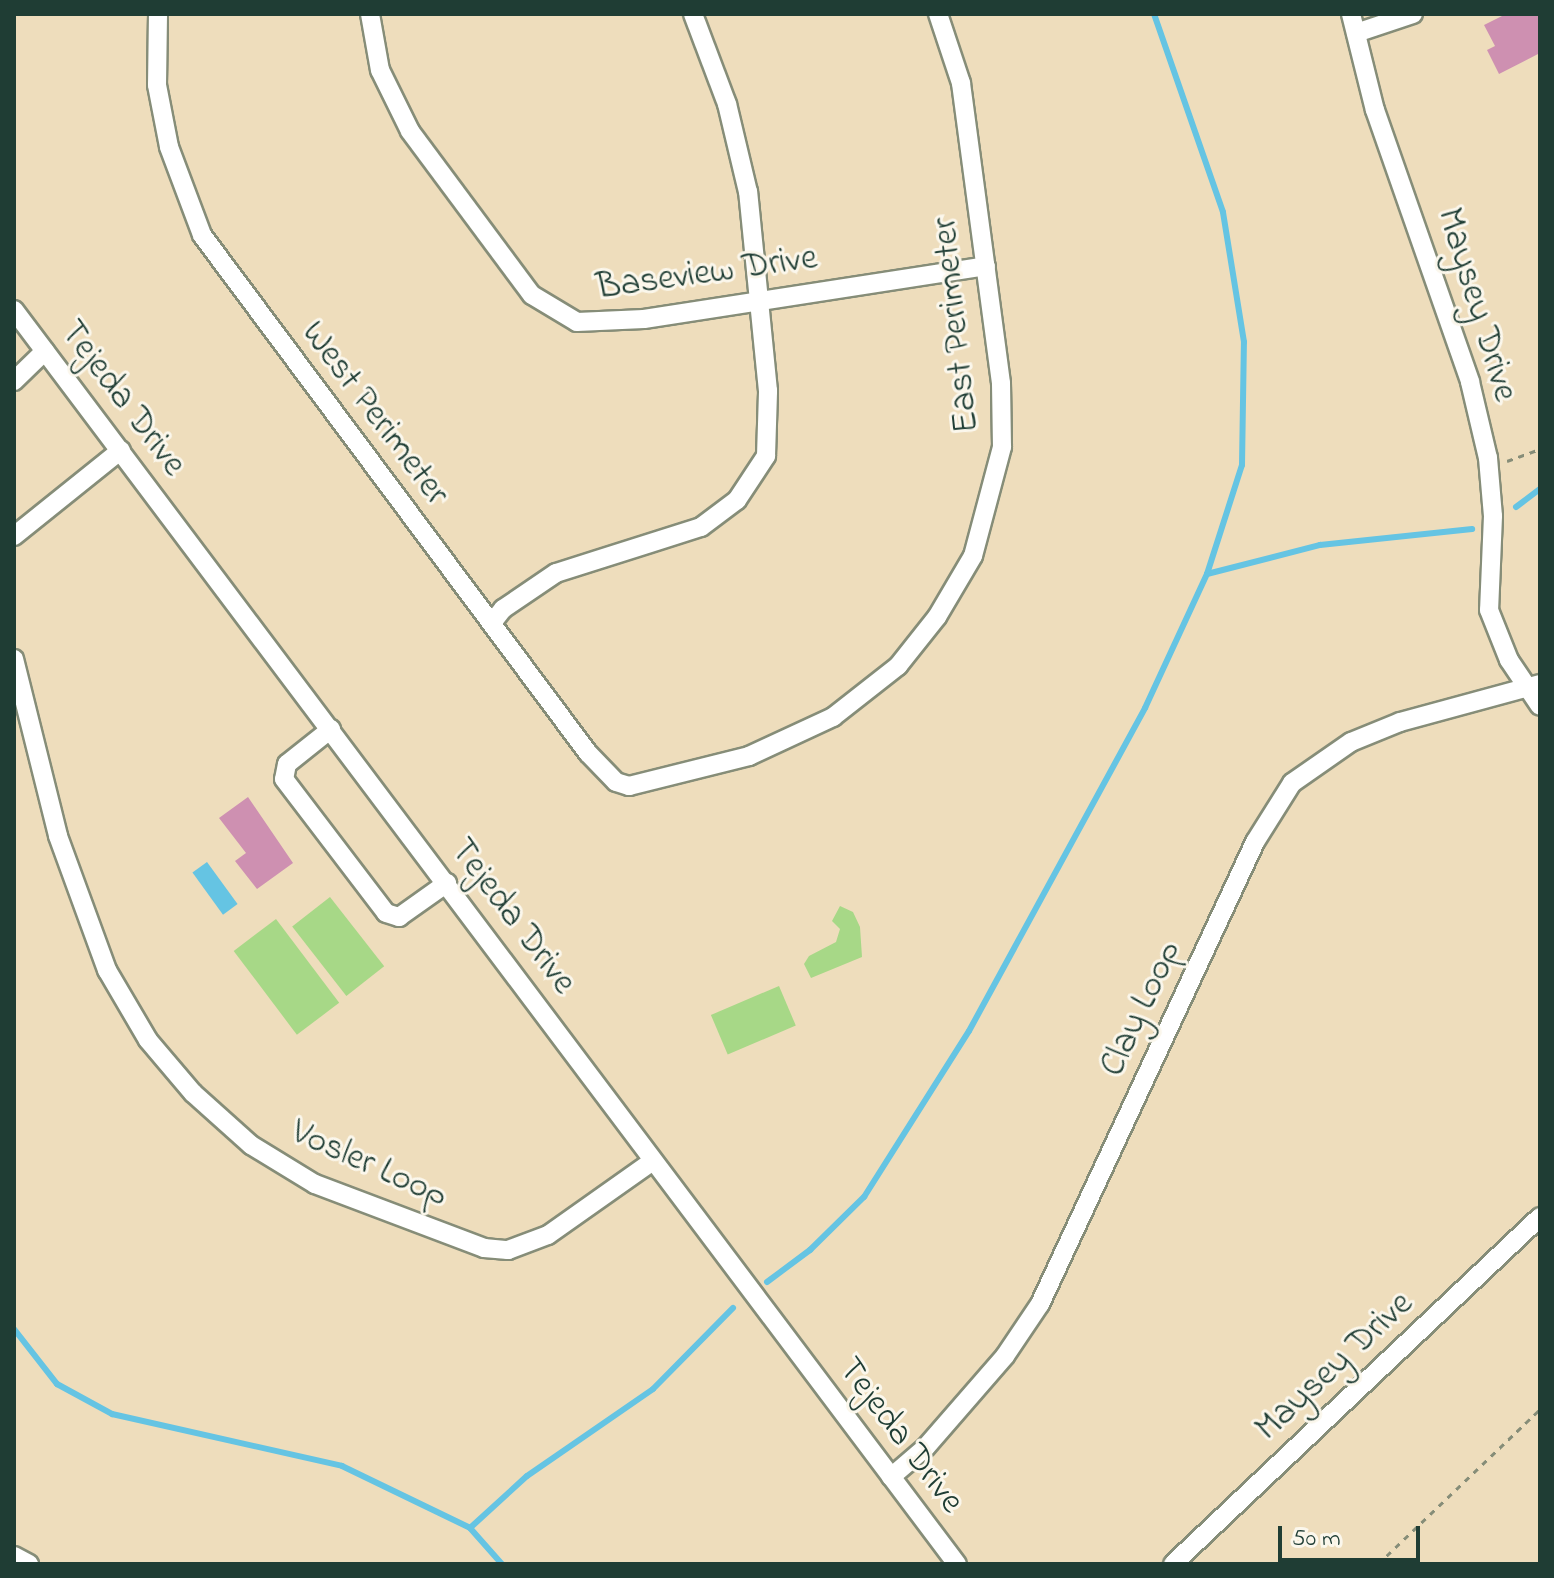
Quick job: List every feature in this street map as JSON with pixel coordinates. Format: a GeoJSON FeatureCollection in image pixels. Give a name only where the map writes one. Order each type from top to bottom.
{"type":"FeatureCollection","features":[{"type":"Feature","properties":{"kind":"street","name":"West Perimeter"},"geometry":{"type":"LineString","coordinates":[[158,14],[157,85],[169,147],[202,235],[588,753],[616,782],[651,783]]}},
{"type":"Feature","properties":{"kind":"street","name":"Baseview Drive"},"geometry":{"type":"LineString","coordinates":[[370,14],[380,70],[410,131],[511,269],[555,313],[592,325],[986,266]]}},
{"type":"Feature","properties":{"kind":"street"},"geometry":{"type":"LineString","coordinates":[[492,623],[503,609],[556,573],[701,527],[753,482],[766,456],[770,424],[740,152],[693,14]]}},
{"type":"Feature","properties":{"kind":"street","name":"East Perimeter"},"geometry":{"type":"LineString","coordinates":[[651,783],[749,756],[804,734],[898,666],[943,607],[973,556],[1002,447],[1001,383],[961,83],[938,14]]}},
{"type":"Feature","properties":{"kind":"street","name":"Maysey Drive"},"geometry":{"type":"LineString","coordinates":[[1351,14],[1375,110],[1470,382],[1488,467],[1493,516],[1489,610],[1533,686],[1540,706]]}},
{"type":"Feature","properties":{"kind":"street"},"geometry":{"type":"LineString","coordinates":[[1356,33],[1413,14]]}},
{"type":"Feature","properties":{"kind":"street","name":"Tejeda Drive"},"geometry":{"type":"LineString","coordinates":[[14,310],[957,1564]]}},
{"type":"Feature","properties":{"kind":"street"},"geometry":{"type":"LineString","coordinates":[[14,381],[45,351]]}},
{"type":"Feature","properties":{"kind":"street"},"geometry":{"type":"LineString","coordinates":[[14,536],[121,450]]}},
{"type":"Feature","properties":{"kind":"street","name":"Vosler Loop"},"geometry":{"type":"LineString","coordinates":[[14,659],[58,836],[107,970],[148,1040],[193,1093],[251,1145],[315,1184],[484,1248],[508,1250],[548,1235],[653,1161]]}},
{"type":"Feature","properties":{"kind":"street","name":"Clay Loop"},"geometry":{"type":"LineString","coordinates":[[891,1477],[926,1447],[995,1367],[1040,1304],[1255,842],[1292,783],[1351,742],[1533,686]]}},
{"type":"Feature","properties":{"kind":"street"},"geometry":{"type":"LineString","coordinates":[[331,729],[287,764],[284,779],[386,913],[399,917],[447,883]]}},
{"type":"Feature","properties":{"kind":"street","name":"Maysey Drive"},"geometry":{"type":"LineString","coordinates":[[1173,1564],[1540,1217]]}},
{"type":"Feature","properties":{"kind":"street"},"geometry":{"type":"LineString","coordinates":[[14,1556],[29,1564]]}},
{"type":"Feature","properties":{"kind":"path"},"geometry":{"type":"LineString","coordinates":[[1488,467],[1540,449]]}},
{"type":"Feature","properties":{"kind":"path"},"geometry":{"type":"LineString","coordinates":[[1378,1564],[1540,1409]]}},
{"type":"Feature","properties":{"kind":"green space"},"geometry":{"type":"Polygon","coordinates":[[[330,897],[384,966],[346,996],[292,927],[330,897]]]}},
{"type":"Feature","properties":{"kind":"green space"},"geometry":{"type":"Polygon","coordinates":[[[840,906],[853,912],[860,927],[862,957],[811,978],[804,964],[809,956],[836,942],[840,929],[832,921],[840,906]]]}},
{"type":"Feature","properties":{"kind":"green space"},"geometry":{"type":"Polygon","coordinates":[[[276,919],[339,1003],[297,1035],[234,951],[276,919]]]}},
{"type":"Feature","properties":{"kind":"green space"},"geometry":{"type":"Polygon","coordinates":[[[779,986],[796,1026],[728,1054],[711,1015],[779,986]]]}},
{"type":"Feature","properties":{"kind":"water"},"geometry":{"type":"Polygon","coordinates":[[[207,862],[238,904],[223,915],[192,873],[207,862]]]}},
{"type":"Feature","properties":{"kind":"building"},"geometry":{"type":"Polygon","coordinates":[[[1506,14],[1540,14],[1540,53],[1499,74],[1487,50],[1495,46],[1484,25],[1506,14]]]}},
{"type":"Feature","properties":{"kind":"building"},"geometry":{"type":"Polygon","coordinates":[[[248,797],[293,863],[257,889],[235,861],[246,853],[219,818],[248,797]]]}},
{"type":"Feature","properties":{"kind":"waterway"},"geometry":{"type":"LineString","coordinates":[[767,1282],[810,1250],[864,1197],[969,1031],[1145,708],[1207,574],[1242,465],[1244,342],[1223,212],[1154,14]]}},
{"type":"Feature","properties":{"kind":"waterway"},"geometry":{"type":"LineString","coordinates":[[1516,507],[1540,489]]}},
{"type":"Feature","properties":{"kind":"waterway"},"geometry":{"type":"LineString","coordinates":[[1207,574],[1320,545],[1472,529]]}},
{"type":"Feature","properties":{"kind":"waterway"},"geometry":{"type":"LineString","coordinates":[[470,1528],[527,1476],[653,1389],[733,1308]]}},
{"type":"Feature","properties":{"kind":"waterway"},"geometry":{"type":"LineString","coordinates":[[14,1329],[57,1384],[112,1414],[342,1466],[470,1528],[502,1564]]}}]}
